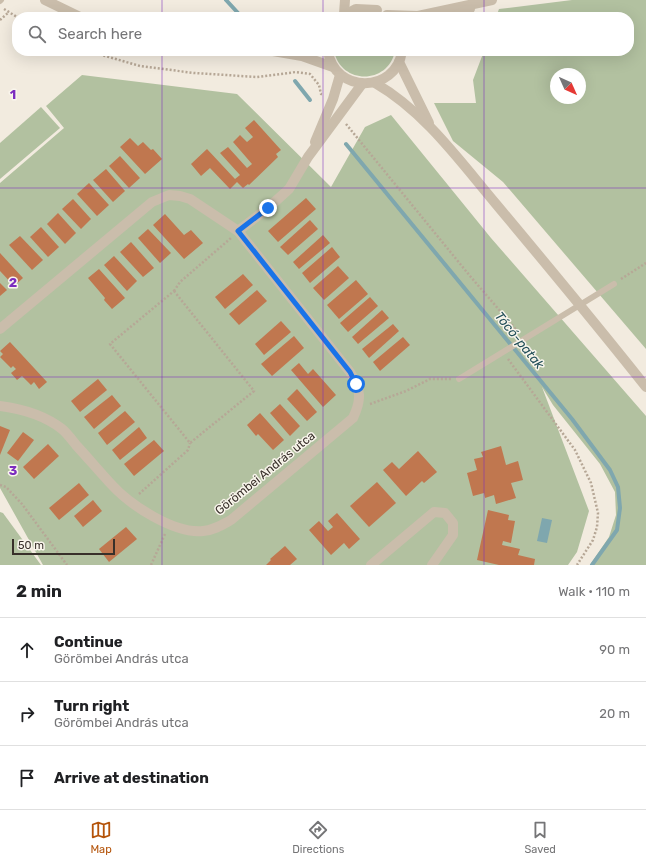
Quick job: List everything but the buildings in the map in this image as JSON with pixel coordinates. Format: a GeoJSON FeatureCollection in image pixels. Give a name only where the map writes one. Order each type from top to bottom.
{"type":"FeatureCollection","features":[{"type":"Feature","properties":{"kind":"street"},"geometry":{"type":"LineString","coordinates":[[45,0],[70,12]]}},
{"type":"Feature","properties":{"kind":"street"},"geometry":{"type":"LineString","coordinates":[[344,12],[345,0]]}},
{"type":"Feature","properties":{"kind":"street"},"geometry":{"type":"LineString","coordinates":[[369,0],[377,10],[381,12]]}},
{"type":"Feature","properties":{"kind":"street"},"geometry":{"type":"LineString","coordinates":[[437,12],[488,1]]}},
{"type":"Feature","properties":{"kind":"street"},"geometry":{"type":"LineString","coordinates":[[465,12],[488,1]]}},
{"type":"Feature","properties":{"kind":"street"},"geometry":{"type":"LineString","coordinates":[[350,12],[356,9],[377,10]]}},
{"type":"Feature","properties":{"kind":"street"},"geometry":{"type":"LineString","coordinates":[[302,56],[333,67]]}},
{"type":"Feature","properties":{"kind":"street"},"geometry":{"type":"LineString","coordinates":[[328,56],[333,67],[340,75],[350,81],[362,84],[375,83],[386,78],[396,69],[401,56]]}},
{"type":"Feature","properties":{"kind":"street"},"geometry":{"type":"LineString","coordinates":[[399,62],[432,128]]}},
{"type":"Feature","properties":{"kind":"street"},"geometry":{"type":"LineString","coordinates":[[308,157],[333,99],[340,75]]}},
{"type":"Feature","properties":{"kind":"street"},"geometry":{"type":"LineString","coordinates":[[375,83],[392,93],[432,128],[580,304],[646,387]]}},
{"type":"Feature","properties":{"kind":"street"},"geometry":{"type":"LineString","coordinates":[[238,231],[268,208],[289,188],[308,157],[362,84]]}},
{"type":"Feature","properties":{"kind":"street"},"geometry":{"type":"LineString","coordinates":[[0,330],[152,202],[169,195],[180,196],[190,199],[238,231],[350,372],[360,397],[358,408]]}},
{"type":"Feature","properties":{"kind":"street","name":"Görömbei András utca"},"geometry":{"type":"LineString","coordinates":[[0,406],[21,409],[44,418],[63,430],[112,485],[130,502],[169,524],[186,531],[203,531],[217,528],[232,520],[353,418],[358,408]]}},
{"type":"Feature","properties":{"kind":"street"},"geometry":{"type":"LineString","coordinates":[[371,565],[434,512],[445,513],[454,523],[453,535],[432,565]]}},
{"type":"Feature","properties":{"kind":"lane"},"geometry":{"type":"LineString","coordinates":[[459,380],[614,284]]}},
{"type":"Feature","properties":{"kind":"path"},"geometry":{"type":"LineString","coordinates":[[0,6],[12,14]]}},
{"type":"Feature","properties":{"kind":"path"},"geometry":{"type":"LineString","coordinates":[[0,20],[9,12]]}},
{"type":"Feature","properties":{"kind":"path"},"geometry":{"type":"LineString","coordinates":[[105,56],[140,66],[194,73],[257,77],[296,72],[310,74],[319,85],[321,94]]}},
{"type":"Feature","properties":{"kind":"path"},"geometry":{"type":"LineString","coordinates":[[345,122],[470,276],[524,339]]}},
{"type":"Feature","properties":{"kind":"path"},"geometry":{"type":"LineString","coordinates":[[190,443],[110,344],[174,292],[180,282],[238,231]]}},
{"type":"Feature","properties":{"kind":"path"},"geometry":{"type":"LineString","coordinates":[[614,284],[646,263]]}},
{"type":"Feature","properties":{"kind":"path"},"geometry":{"type":"LineString","coordinates":[[130,502],[188,450],[190,443],[254,391],[174,292]]}},
{"type":"Feature","properties":{"kind":"path"},"geometry":{"type":"LineString","coordinates":[[503,353],[575,450],[591,483],[598,513],[597,527],[593,540],[577,565]]}},
{"type":"Feature","properties":{"kind":"path"},"geometry":{"type":"LineString","coordinates":[[358,408],[406,391],[430,379],[459,380]]}},
{"type":"Feature","properties":{"kind":"path"},"geometry":{"type":"LineString","coordinates":[[0,485],[6,487],[22,504],[67,565]]}},
{"type":"Feature","properties":{"kind":"path"},"geometry":{"type":"LineString","coordinates":[[151,565],[169,524]]}},
{"type":"Feature","properties":{"kind":"green space"},"geometry":{"type":"Polygon","coordinates":[[[572,0],[646,0],[646,349],[503,182],[453,141],[434,103],[476,103],[473,80],[482,56],[634,56],[634,12],[498,12],[499,9],[572,0]]]}},
{"type":"Feature","properties":{"kind":"green space"},"geometry":{"type":"Polygon","coordinates":[[[336,56],[393,56],[391,62],[384,70],[374,75],[355,75],[346,70],[338,62],[336,56]]]}},
{"type":"Feature","properties":{"kind":"green space"},"geometry":{"type":"Polygon","coordinates":[[[82,75],[237,94],[331,187],[365,127],[391,115],[491,238],[646,416],[646,565],[590,565],[609,537],[616,515],[615,492],[600,464],[553,405],[542,387],[589,511],[577,552],[568,565],[43,565],[0,488],[0,183],[64,128],[46,106],[82,75]]]}},
{"type":"Feature","properties":{"kind":"green space"},"geometry":{"type":"Polygon","coordinates":[[[41,107],[60,128],[0,179],[0,143],[41,107]]]}},
{"type":"Feature","properties":{"kind":"green space"},"geometry":{"type":"Polygon","coordinates":[[[0,512],[3,513],[41,565],[0,565],[0,512]]]}},
{"type":"Feature","properties":{"kind":"water"},"geometry":{"type":"Polygon","coordinates":[[[542,518],[552,520],[547,543],[537,541],[542,518]]]}},
{"type":"Feature","properties":{"kind":"waterway","name":"Tócó-patak"},"geometry":{"type":"LineString","coordinates":[[226,0],[237,12]]}},
{"type":"Feature","properties":{"kind":"waterway","name":"Tócó-patak"},"geometry":{"type":"LineString","coordinates":[[295,81],[310,100]]}},
{"type":"Feature","properties":{"kind":"waterway","name":"Tócó-patak"},"geometry":{"type":"LineString","coordinates":[[346,144],[572,419],[610,470],[618,487],[620,508],[617,530],[592,565]]}},
{"type":"Feature","properties":{"kind":"route"},"geometry":{"type":"LineString","coordinates":[[268,208],[238,231],[350,372],[356,384]]}}]}
